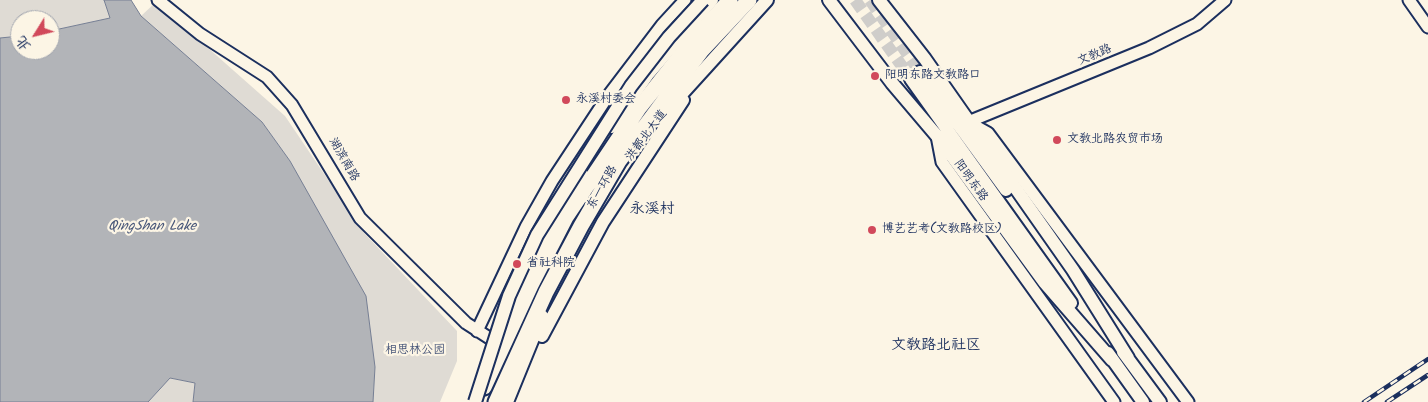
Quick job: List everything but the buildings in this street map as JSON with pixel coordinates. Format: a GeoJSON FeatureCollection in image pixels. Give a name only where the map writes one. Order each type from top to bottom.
{"type":"FeatureCollection","features":[{"type":"Feature","properties":{"kind":"highway","name":"东一环路"},"geometry":{"type":"LineString","coordinates":[[476,402],[530,285],[566,217],[639,108],[693,40],[730,0]]}},
{"type":"Feature","properties":{"kind":"highway","name":"东一环路"},"geometry":{"type":"LineString","coordinates":[[496,402],[546,292],[581,226],[619,161],[702,50],[749,0]]}},
{"type":"Feature","properties":{"kind":"main road","name":"湖滨南路"},"geometry":{"type":"LineString","coordinates":[[158,0],[200,34],[267,77],[292,105],[360,218],[466,324],[496,342]]}},
{"type":"Feature","properties":{"kind":"main road"},"geometry":{"type":"LineString","coordinates":[[477,331],[526,227],[552,181],[608,96],[662,25],[685,0]]}},
{"type":"Feature","properties":{"kind":"main road"},"geometry":{"type":"LineString","coordinates":[[476,402],[509,296],[537,235],[631,86],[669,37],[703,0]]}},
{"type":"Feature","properties":{"kind":"main road"},"geometry":{"type":"LineString","coordinates":[[469,402],[531,268],[583,172],[648,74],[712,0]]}},
{"type":"Feature","properties":{"kind":"main road","name":"洪都北大道"},"geometry":{"type":"LineString","coordinates":[[507,402],[556,284],[591,219],[620,173],[663,112],[696,80],[767,0]]}},
{"type":"Feature","properties":{"kind":"main road","name":"阳明东路"},"geometry":{"type":"LineString","coordinates":[[829,0],[892,83],[936,136],[1044,282],[1112,360]]}},
{"type":"Feature","properties":{"kind":"main road","name":"阳明东路"},"geometry":{"type":"LineString","coordinates":[[879,0],[925,60],[1073,270],[1128,358]]}},
{"type":"Feature","properties":{"kind":"main road","name":"文教路"},"geometry":{"type":"LineString","coordinates":[[968,122],[1149,48],[1197,24],[1225,0]]}},
{"type":"Feature","properties":{"kind":"main road"},"geometry":{"type":"LineString","coordinates":[[1410,0],[1428,27]]}},
{"type":"Feature","properties":{"kind":"main road","name":"阳明东路"},"geometry":{"type":"LineString","coordinates":[[1143,402],[915,75],[1160,402]]}},
{"type":"Feature","properties":{"kind":"main road"},"geometry":{"type":"LineString","coordinates":[[513,402],[539,342],[603,222],[696,80]]}},
{"type":"Feature","properties":{"kind":"main road"},"geometry":{"type":"LineString","coordinates":[[968,122],[988,133],[1188,402]]}},
{"type":"Feature","properties":{"kind":"main road"},"geometry":{"type":"LineString","coordinates":[[936,136],[942,162],[1114,402]]}},
{"type":"Feature","properties":{"kind":"green space"},"geometry":{"type":"Polygon","coordinates":[[[0,0],[104,0],[111,18],[60,29],[60,10],[10,10],[10,37],[0,38],[0,0]]]}},
{"type":"Feature","properties":{"kind":"green space","name":"相思林公园"},"geometry":{"type":"Polygon","coordinates":[[[156,2],[285,116],[364,233],[457,331],[457,361],[440,402],[373,402],[375,367],[290,161],[262,122],[141,16],[156,2]]]}},
{"type":"Feature","properties":{"kind":"green space"},"geometry":{"type":"Polygon","coordinates":[[[169,378],[195,383],[193,402],[148,402],[169,378]]]}},
{"type":"Feature","properties":{"kind":"water","name":"QingShan Lake"},"geometry":{"type":"Polygon","coordinates":[[[104,0],[131,0],[141,16],[262,122],[290,161],[366,296],[375,367],[373,402],[193,402],[195,383],[170,378],[148,402],[0,402],[0,38],[10,37],[10,60],[60,60],[60,29],[110,18],[104,0]]]}},
{"type":"Feature","properties":{"kind":"tunnel"},"geometry":{"type":"LineString","coordinates":[[855,0],[911,79]]}},
{"type":"Feature","properties":{"kind":"tunnel"},"geometry":{"type":"LineString","coordinates":[[870,0],[920,72]]}},
{"type":"Feature","properties":{"kind":"railway"},"geometry":{"type":"LineString","coordinates":[[1364,402],[1428,359]]}},
{"type":"Feature","properties":{"kind":"railway"},"geometry":{"type":"LineString","coordinates":[[1387,402],[1428,375]]}},
{"type":"Feature","properties":{"kind":"place","name":"阳明东路文教路口"},"geometry":{"type":"Point","coordinates":[875,76]}},
{"type":"Feature","properties":{"kind":"place","name":"永溪村委会"},"geometry":{"type":"Point","coordinates":[566,100]}},
{"type":"Feature","properties":{"kind":"place","name":"文教北路农贸市场"},"geometry":{"type":"Point","coordinates":[1057,140]}},
{"type":"Feature","properties":{"kind":"place","name":"博艺艺考(文教路校区)"},"geometry":{"type":"Point","coordinates":[872,230]}},
{"type":"Feature","properties":{"kind":"place","name":"省社科院"},"geometry":{"type":"Point","coordinates":[517,264]}},
{"type":"Feature","properties":{"kind":"district","name":"永溪村"},"geometry":{"type":"Point","coordinates":[652,210]}},
{"type":"Feature","properties":{"kind":"district","name":"文教路北社区"},"geometry":{"type":"Point","coordinates":[936,346]}}]}
